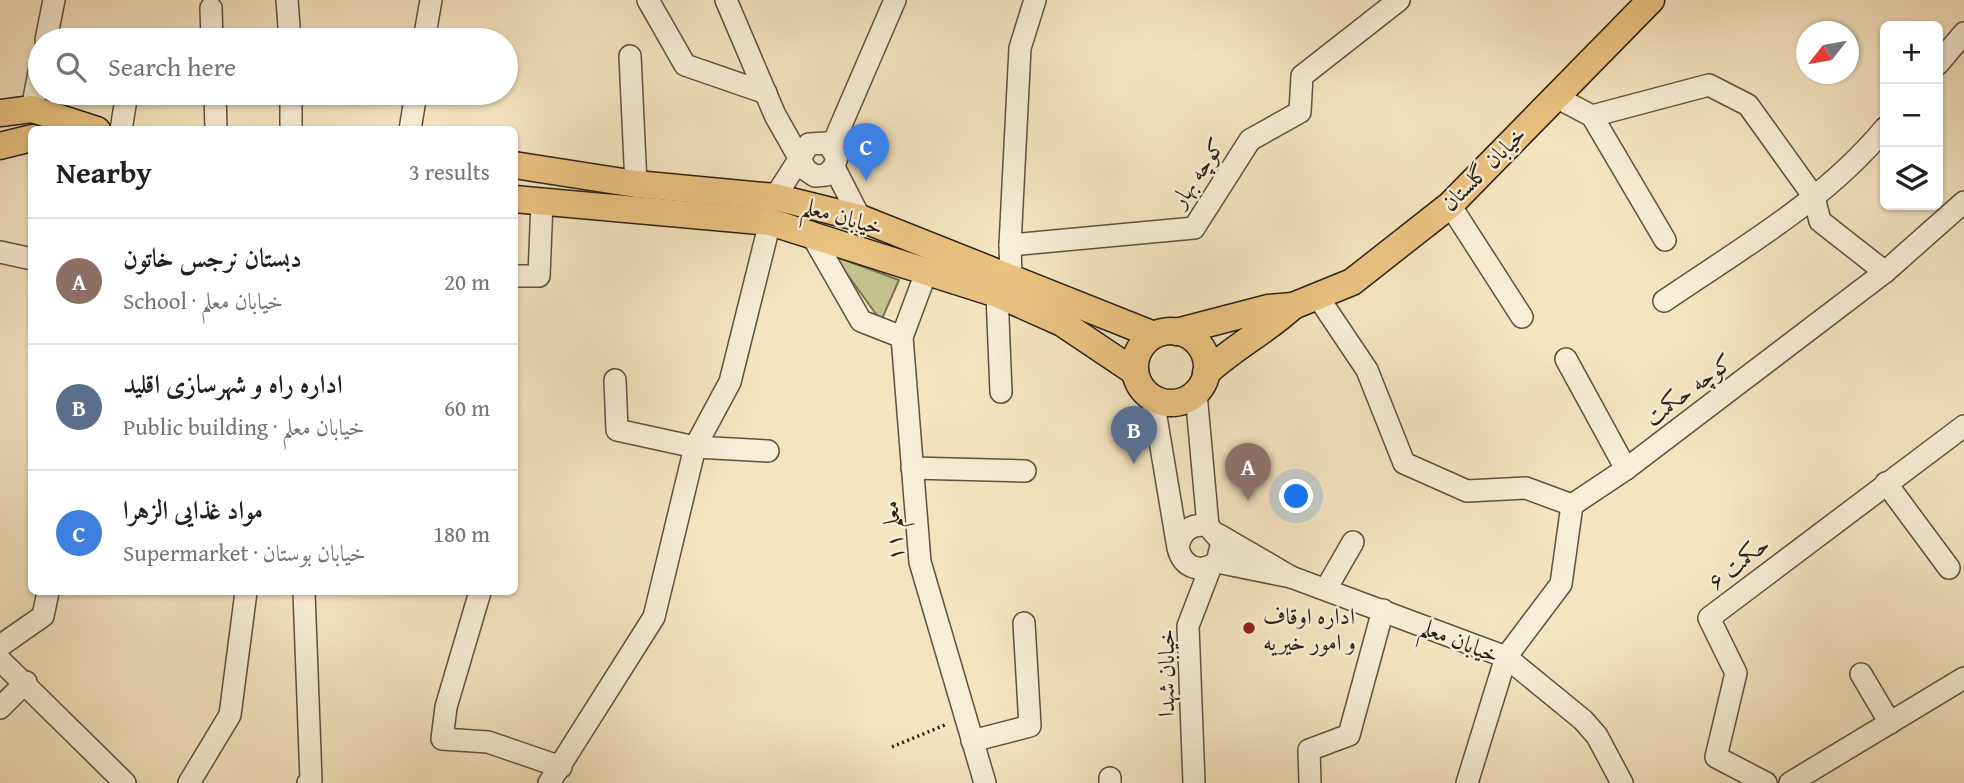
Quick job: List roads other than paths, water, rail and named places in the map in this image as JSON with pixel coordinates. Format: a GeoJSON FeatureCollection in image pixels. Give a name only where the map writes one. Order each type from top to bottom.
{"type":"FeatureCollection","features":[{"type":"Feature","properties":{"kind":"main road","name":"خیابان گلستان"},"geometry":{"type":"LineString","coordinates":[[1293,306],[1352,282],[1450,205],[1650,0]]}},
{"type":"Feature","properties":{"kind":"main road"},"geometry":{"type":"LineString","coordinates":[[0,113],[74,126]]}},
{"type":"Feature","properties":{"kind":"main road"},"geometry":{"type":"LineString","coordinates":[[0,146],[28,139]]}},
{"type":"Feature","properties":{"kind":"main road","name":"خیابان معلم"},"geometry":{"type":"LineString","coordinates":[[518,165],[773,209],[810,232],[927,270],[1004,286],[1165,333]]}},
{"type":"Feature","properties":{"kind":"main road","name":"خیابان معلم"},"geometry":{"type":"LineString","coordinates":[[518,199],[773,209],[860,218],[1004,286],[1135,372]]}},
{"type":"Feature","properties":{"kind":"main road"},"geometry":{"type":"LineString","coordinates":[[1293,306],[1277,321],[1230,349],[1201,383],[1170,403],[1153,399],[1144,392],[1135,372],[1138,350],[1165,333],[1268,308],[1293,306]]}},
{"type":"Feature","properties":{"kind":"main road"},"geometry":{"type":"LineString","coordinates":[[1165,333],[1187,335],[1203,351],[1201,383]]}},
{"type":"Feature","properties":{"kind":"street"},"geometry":{"type":"LineString","coordinates":[[48,28],[54,0]]}},
{"type":"Feature","properties":{"kind":"street"},"geometry":{"type":"LineString","coordinates":[[287,0],[289,28]]}},
{"type":"Feature","properties":{"kind":"street"},"geometry":{"type":"LineString","coordinates":[[426,28],[431,0]]}},
{"type":"Feature","properties":{"kind":"street"},"geometry":{"type":"LineString","coordinates":[[648,0],[685,65],[766,93]]}},
{"type":"Feature","properties":{"kind":"street"},"geometry":{"type":"LineString","coordinates":[[726,0],[775,115],[806,170],[815,176],[826,175],[827,152],[895,0]]}},
{"type":"Feature","properties":{"kind":"street"},"geometry":{"type":"LineString","coordinates":[[1001,392],[1004,286],[1010,245],[1020,48],[1035,0]]}},
{"type":"Feature","properties":{"kind":"street","name":"کوچه بهار"},"geometry":{"type":"LineString","coordinates":[[1010,245],[1194,228],[1250,140],[1300,112],[1302,76],[1399,0]]}},
{"type":"Feature","properties":{"kind":"street"},"geometry":{"type":"LineString","coordinates":[[211,8],[212,28]]}},
{"type":"Feature","properties":{"kind":"street"},"geometry":{"type":"LineString","coordinates":[[1943,58],[1964,33]]}},
{"type":"Feature","properties":{"kind":"street"},"geometry":{"type":"LineString","coordinates":[[629,56],[636,184]]}},
{"type":"Feature","properties":{"kind":"street"},"geometry":{"type":"LineString","coordinates":[[1592,117],[1709,85],[1748,105],[1814,197],[1819,221],[1885,272]]}},
{"type":"Feature","properties":{"kind":"street"},"geometry":{"type":"LineString","coordinates":[[1554,96],[1592,117],[1665,240]]}},
{"type":"Feature","properties":{"kind":"street"},"geometry":{"type":"LineString","coordinates":[[122,126],[125,105]]}},
{"type":"Feature","properties":{"kind":"street"},"geometry":{"type":"LineString","coordinates":[[215,105],[216,126]]}},
{"type":"Feature","properties":{"kind":"street"},"geometry":{"type":"LineString","coordinates":[[291,105],[291,126]]}},
{"type":"Feature","properties":{"kind":"street"},"geometry":{"type":"LineString","coordinates":[[411,126],[414,105]]}},
{"type":"Feature","properties":{"kind":"street"},"geometry":{"type":"LineString","coordinates":[[775,115],[827,152],[860,218]]}},
{"type":"Feature","properties":{"kind":"street"},"geometry":{"type":"LineString","coordinates":[[1664,302],[1814,197],[1868,149],[1880,134]]}},
{"type":"Feature","properties":{"kind":"street"},"geometry":{"type":"LineString","coordinates":[[479,595],[446,707],[442,739],[488,742],[555,775],[654,617],[695,447],[730,382],[773,209],[802,159],[805,148],[827,152]]}},
{"type":"Feature","properties":{"kind":"street"},"geometry":{"type":"LineString","coordinates":[[518,276],[540,276],[542,202]]}},
{"type":"Feature","properties":{"kind":"street"},"geometry":{"type":"LineString","coordinates":[[1450,205],[1522,317]]}},
{"type":"Feature","properties":{"kind":"street","name":"کوچه حکمت"},"geometry":{"type":"LineString","coordinates":[[1572,505],[1626,469],[1885,272],[1962,209]]}},
{"type":"Feature","properties":{"kind":"street"},"geometry":{"type":"LineString","coordinates":[[810,232],[861,321],[902,337]]}},
{"type":"Feature","properties":{"kind":"street"},"geometry":{"type":"LineString","coordinates":[[0,252],[28,258]]}},
{"type":"Feature","properties":{"kind":"street","name":"معلم ۱۱"},"geometry":{"type":"LineString","coordinates":[[927,270],[902,337],[920,562],[985,783]]}},
{"type":"Feature","properties":{"kind":"street"},"geometry":{"type":"LineString","coordinates":[[1318,298],[1367,370],[1404,463],[1467,491],[1526,488],[1572,505],[1561,584],[1506,657],[1467,783]]}},
{"type":"Feature","properties":{"kind":"street"},"geometry":{"type":"LineString","coordinates":[[1566,359],[1626,469]]}},
{"type":"Feature","properties":{"kind":"street"},"geometry":{"type":"LineString","coordinates":[[615,380],[617,430],[695,447],[768,451]]}},
{"type":"Feature","properties":{"kind":"street"},"geometry":{"type":"LineString","coordinates":[[1153,399],[1178,548],[1184,562],[1189,566],[1214,564],[1222,549],[1213,531],[1201,383]]}},
{"type":"Feature","properties":{"kind":"street","name":"حکمت ۶"},"geometry":{"type":"LineString","coordinates":[[1766,783],[1716,757],[1736,673],[1709,618],[1964,426]]}},
{"type":"Feature","properties":{"kind":"street"},"geometry":{"type":"LineString","coordinates":[[912,468],[1025,471]]}},
{"type":"Feature","properties":{"kind":"street"},"geometry":{"type":"LineString","coordinates":[[1886,483],[1949,568]]}},
{"type":"Feature","properties":{"kind":"street"},"geometry":{"type":"LineString","coordinates":[[1178,548],[1187,529],[1213,531]]}},
{"type":"Feature","properties":{"kind":"street","name":"خیابان معلم"},"geometry":{"type":"LineString","coordinates":[[1213,531],[1291,577]]}},
{"type":"Feature","properties":{"kind":"street"},"geometry":{"type":"LineString","coordinates":[[1326,589],[1353,542]]}},
{"type":"Feature","properties":{"kind":"street","name":"خیابان معلم"},"geometry":{"type":"LineString","coordinates":[[1214,564],[1291,577],[1506,657],[1583,720],[1597,736],[1622,783]]}},
{"type":"Feature","properties":{"kind":"street","name":"خیابان شهدا"},"geometry":{"type":"LineString","coordinates":[[1194,783],[1188,626],[1214,564]]}},
{"type":"Feature","properties":{"kind":"street"},"geometry":{"type":"LineString","coordinates":[[0,646],[43,616],[47,595]]}},
{"type":"Feature","properties":{"kind":"street"},"geometry":{"type":"LineString","coordinates":[[189,783],[230,716],[246,595]]}},
{"type":"Feature","properties":{"kind":"street"},"geometry":{"type":"LineString","coordinates":[[304,595],[312,717],[311,780],[308,783]]}},
{"type":"Feature","properties":{"kind":"street"},"geometry":{"type":"LineString","coordinates":[[1310,783],[1309,750],[1349,735],[1383,610]]}},
{"type":"Feature","properties":{"kind":"street"},"geometry":{"type":"LineString","coordinates":[[972,741],[1030,726],[1024,623]]}},
{"type":"Feature","properties":{"kind":"street"},"geometry":{"type":"LineString","coordinates":[[0,660],[26,682],[125,783]]}},
{"type":"Feature","properties":{"kind":"street"},"geometry":{"type":"LineString","coordinates":[[1861,674],[1890,723]]}},
{"type":"Feature","properties":{"kind":"street"},"geometry":{"type":"LineString","coordinates":[[1790,783],[1964,678]]}},
{"type":"Feature","properties":{"kind":"street"},"geometry":{"type":"LineString","coordinates":[[0,708],[26,682]]}},
{"type":"Feature","properties":{"kind":"place","name":"مواد غذایی الزهرا"},"geometry":{"type":"Point","coordinates":[866,181]}},
{"type":"Feature","properties":{"kind":"place","name":"اداره راه و شهرسازی اقلید"},"geometry":{"type":"Point","coordinates":[1134,464]}},
{"type":"Feature","properties":{"kind":"place","name":"دبستان نرجس خاتون"},"geometry":{"type":"Point","coordinates":[1248,501]}},
{"type":"Feature","properties":{"kind":"place","name":"اداره اوقاف و امور خیریه"},"geometry":{"type":"Point","coordinates":[1249,628]}}]}
